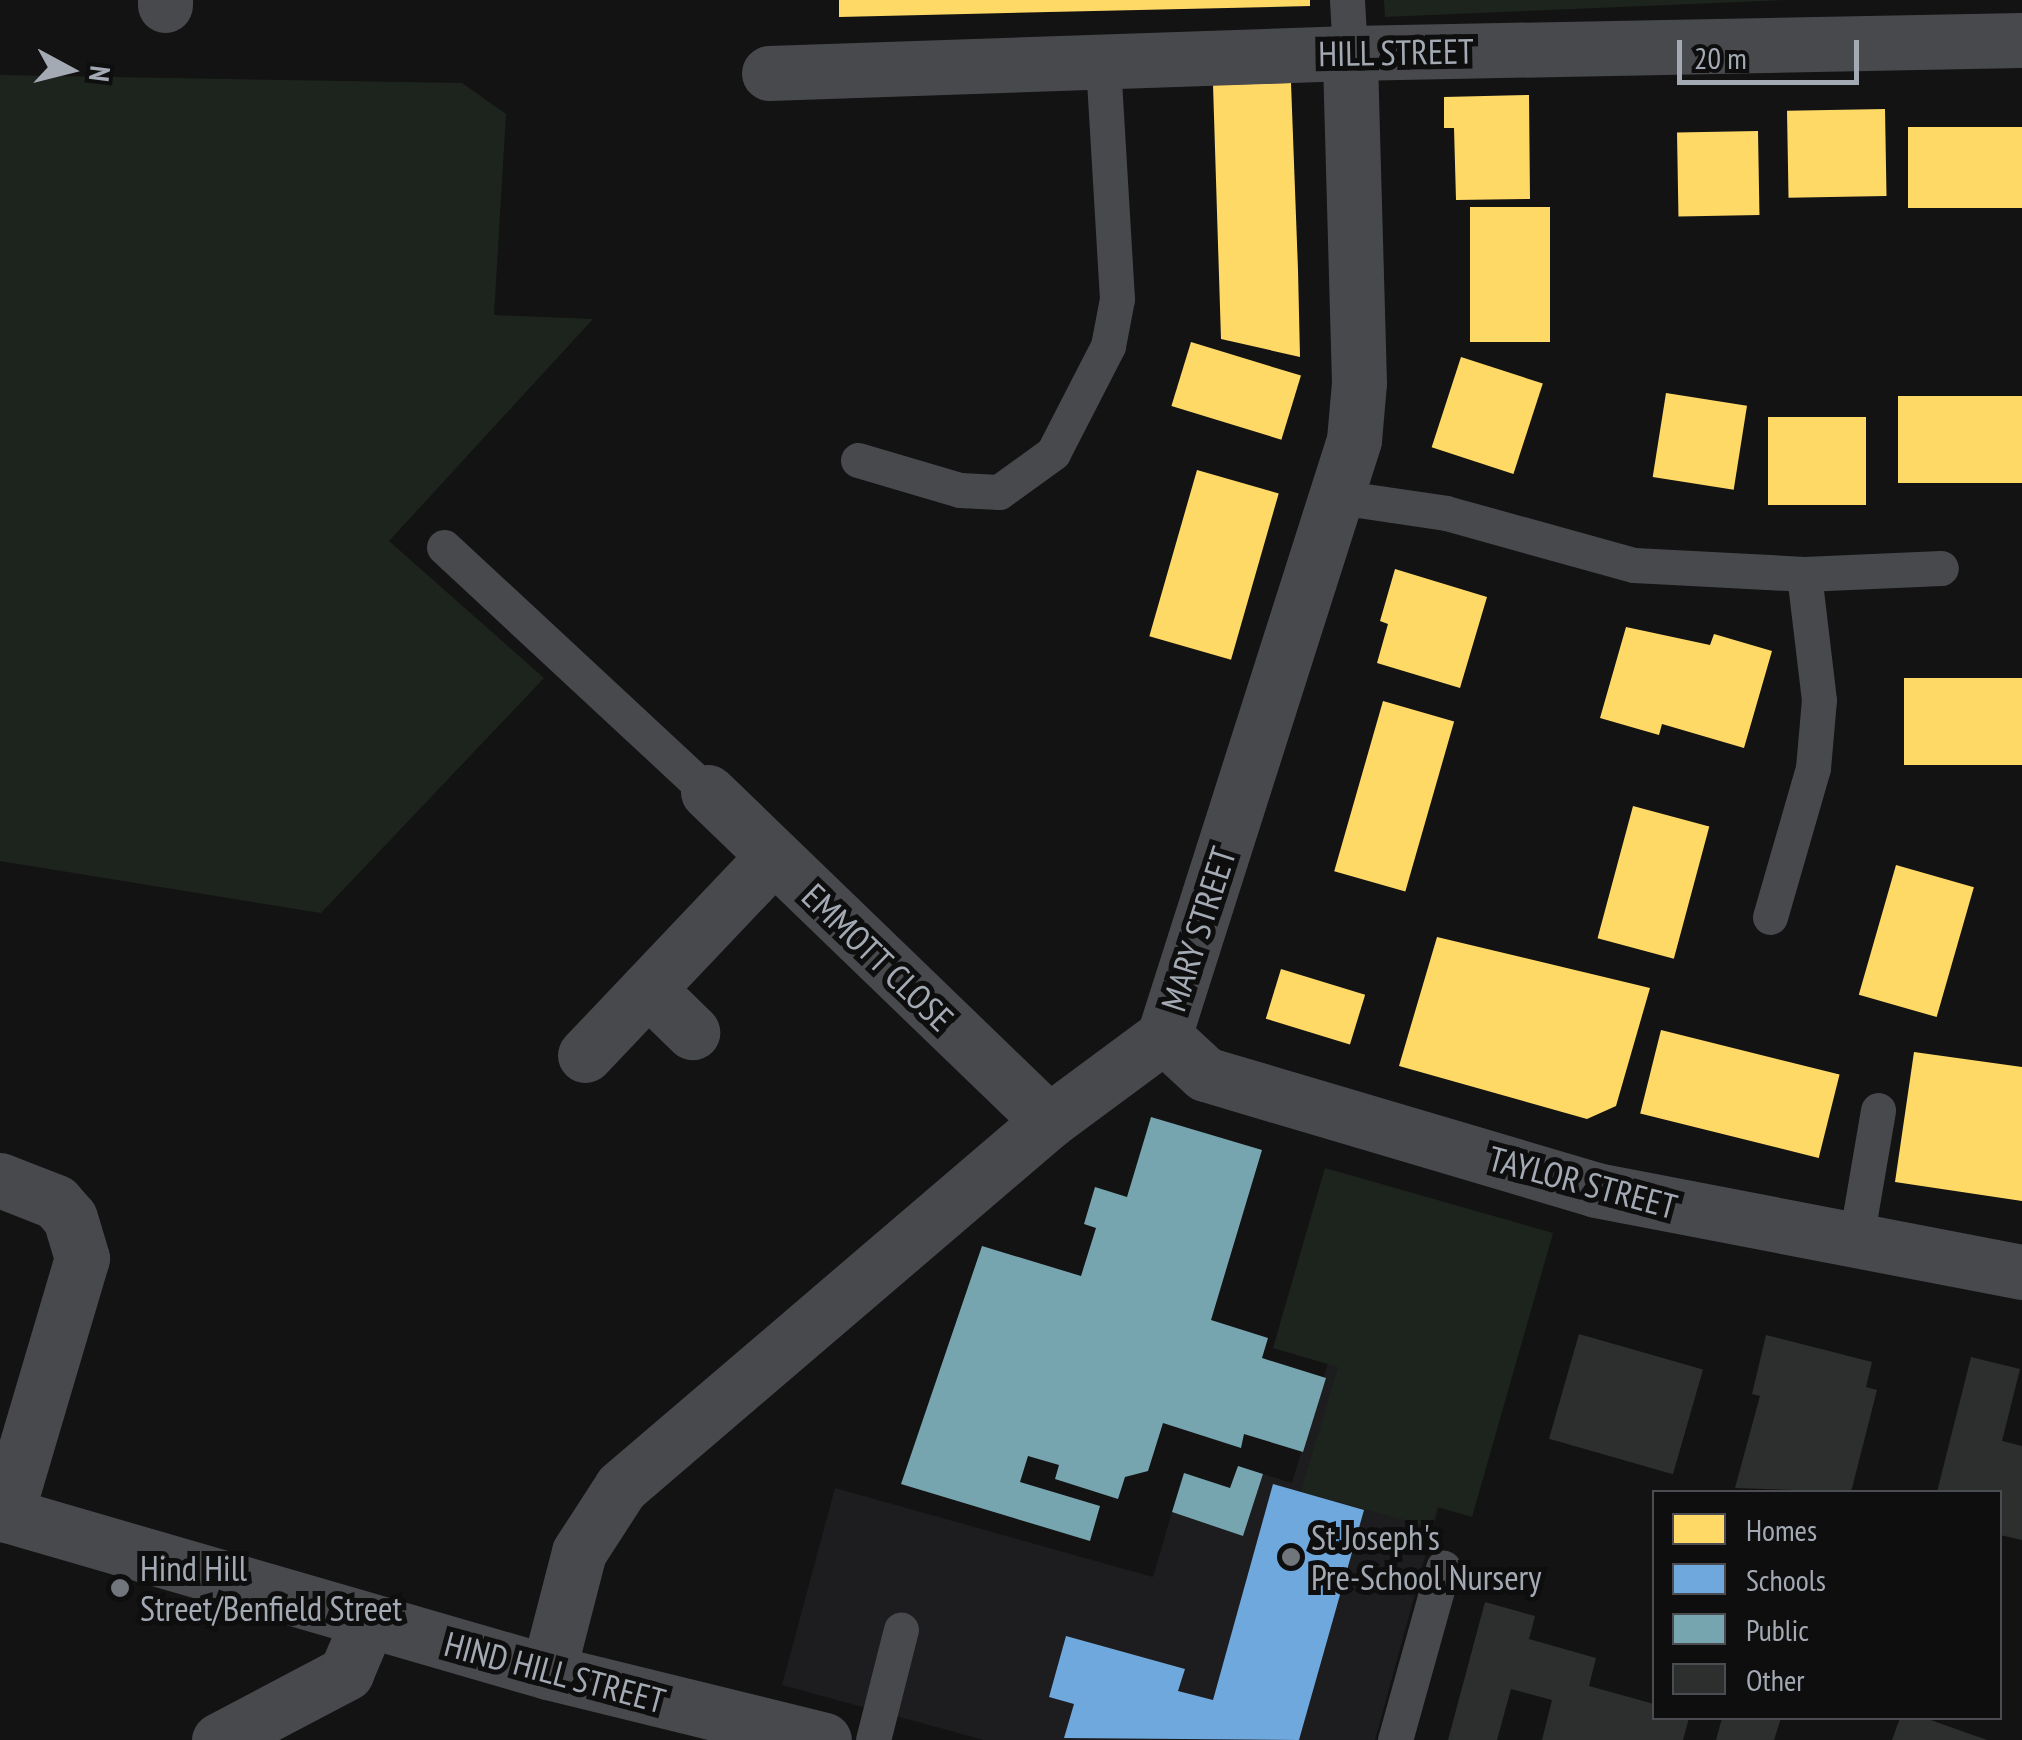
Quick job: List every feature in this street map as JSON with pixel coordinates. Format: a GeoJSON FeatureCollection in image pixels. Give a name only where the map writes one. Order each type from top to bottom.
{"type":"FeatureCollection","features":[{"type":"Feature","properties":{"kind":"street","name":"HILL STREET"},"geometry":{"type":"LineString","coordinates":[[769,73],[1104,61],[1348,26],[2005,27]]}},
{"type":"Feature","properties":{"kind":"street","name":"MARY STREET"},"geometry":{"type":"LineString","coordinates":[[548,1672],[578,1552],[621,1487],[1049,1121],[1164,1036],[1354,440],[1359,383],[1348,26]]}},
{"type":"Feature","properties":{"kind":"street","name":"EMMOTT CLOSE"},"geometry":{"type":"LineString","coordinates":[[708,792],[1049,1121]]}},
{"type":"Feature","properties":{"kind":"street"},"geometry":{"type":"LineString","coordinates":[[584,1056],[774,856]]}},
{"type":"Feature","properties":{"kind":"street"},"geometry":{"type":"LineString","coordinates":[[648,989],[692,1032]]}},
{"type":"Feature","properties":{"kind":"street","name":"TAYLOR STREET"},"geometry":{"type":"LineString","coordinates":[[1164,1036],[1205,1074],[1596,1190],[1854,1245],[2022,1272]]}},
{"type":"Feature","properties":{"kind":"street"},"geometry":{"type":"LineString","coordinates":[[0,1180],[56,1202],[70,1218],[82,1258],[3,1514]]}},
{"type":"Feature","properties":{"kind":"street","name":"HIND HILL STREET"},"geometry":{"type":"LineString","coordinates":[[3,1514],[548,1672],[824,1740]]}},
{"type":"Feature","properties":{"kind":"street"},"geometry":{"type":"LineString","coordinates":[[219,1740],[346,1673],[368,1621]]}},
{"type":"Feature","properties":{"kind":"lane"},"geometry":{"type":"LineString","coordinates":[[858,460],[960,490],[999,492],[1053,453],[1108,346],[1117,299],[1104,61]]}},
{"type":"Feature","properties":{"kind":"lane"},"geometry":{"type":"LineString","coordinates":[[1338,497],[1446,513],[1634,565],[1804,574],[1940,568]]}},
{"type":"Feature","properties":{"kind":"lane"},"geometry":{"type":"LineString","coordinates":[[444,546],[708,792]]}},
{"type":"Feature","properties":{"kind":"lane"},"geometry":{"type":"LineString","coordinates":[[1770,917],[1813,768],[1818,700],[1804,574]]}},
{"type":"Feature","properties":{"kind":"lane"},"geometry":{"type":"LineString","coordinates":[[1854,1245],[1878,1110]]}},
{"type":"Feature","properties":{"kind":"lane"},"geometry":{"type":"LineString","coordinates":[[1395,1740],[1444,1568]]}},
{"type":"Feature","properties":{"kind":"lane"},"geometry":{"type":"LineString","coordinates":[[873,1740],[901,1630]]}},
{"type":"Feature","properties":{"kind":"shaded area"},"geometry":{"type":"Polygon","coordinates":[[[1384,0],[1785,0],[1385,17],[1384,0]]]}},
{"type":"Feature","properties":{"kind":"shaded area"},"geometry":{"type":"Polygon","coordinates":[[[0,75],[462,83],[506,114],[494,315],[593,319],[389,541],[544,678],[321,913],[0,861],[0,75]]]}},
{"type":"Feature","properties":{"kind":"shaded area"},"geometry":{"type":"Polygon","coordinates":[[[1325,1168],[1553,1233],[1472,1517],[1437,1507],[1431,1527],[1301,1492],[1338,1367],[1273,1348],[1325,1168]]]}},
{"type":"Feature","properties":{"kind":"shaded area","name":"St Joseph's Pre-School Nursery"},"geometry":{"type":"Polygon","coordinates":[[[1328,1363],[1467,1404],[1375,1740],[984,1740],[782,1685],[835,1488],[1153,1577],[1172,1512],[1243,1536],[1263,1474],[1292,1483],[1328,1363]]]}},
{"type":"Feature","properties":{"kind":"building: Homes"},"geometry":{"type":"Polygon","coordinates":[[[839,0],[1310,0],[1310,6],[839,17],[839,0]]]}},
{"type":"Feature","properties":{"kind":"building: Homes"},"geometry":{"type":"Polygon","coordinates":[[[1291,83],[1300,357],[1221,339],[1213,85],[1291,83]]]}},
{"type":"Feature","properties":{"kind":"building: Homes"},"geometry":{"type":"Polygon","coordinates":[[[1529,95],[1530,199],[1456,200],[1454,128],[1444,128],[1444,97],[1529,95]]]}},
{"type":"Feature","properties":{"kind":"building: Homes"},"geometry":{"type":"Polygon","coordinates":[[[1885,109],[1887,196],[1789,198],[1787,111],[1885,109]]]}},
{"type":"Feature","properties":{"kind":"building: Homes"},"geometry":{"type":"Polygon","coordinates":[[[1908,127],[2022,127],[2022,208],[1908,208],[1908,127]]]}},
{"type":"Feature","properties":{"kind":"building: Homes"},"geometry":{"type":"Polygon","coordinates":[[[1758,131],[1759,215],[1678,216],[1677,132],[1758,131]]]}},
{"type":"Feature","properties":{"kind":"building: Homes"},"geometry":{"type":"Polygon","coordinates":[[[1470,207],[1550,207],[1550,342],[1470,342],[1470,207]]]}},
{"type":"Feature","properties":{"kind":"building: Homes"},"geometry":{"type":"Polygon","coordinates":[[[1191,342],[1301,376],[1281,440],[1171,406],[1191,342]]]}},
{"type":"Feature","properties":{"kind":"building: Homes"},"geometry":{"type":"Polygon","coordinates":[[[1461,357],[1543,384],[1513,474],[1432,447],[1461,357]]]}},
{"type":"Feature","properties":{"kind":"building: Homes"},"geometry":{"type":"Polygon","coordinates":[[[1666,393],[1747,406],[1734,490],[1653,477],[1666,393]]]}},
{"type":"Feature","properties":{"kind":"building: Homes"},"geometry":{"type":"Polygon","coordinates":[[[1898,396],[2022,396],[2022,483],[1898,483],[1898,396]]]}},
{"type":"Feature","properties":{"kind":"building: Homes"},"geometry":{"type":"Polygon","coordinates":[[[1768,417],[1866,417],[1866,505],[1768,505],[1768,417]]]}},
{"type":"Feature","properties":{"kind":"building: Homes"},"geometry":{"type":"Polygon","coordinates":[[[1197,470],[1279,493],[1231,660],[1149,636],[1197,470]]]}},
{"type":"Feature","properties":{"kind":"building: Homes"},"geometry":{"type":"Polygon","coordinates":[[[1395,569],[1487,597],[1460,688],[1377,663],[1388,624],[1380,621],[1395,569]]]}},
{"type":"Feature","properties":{"kind":"building: Homes"},"geometry":{"type":"Polygon","coordinates":[[[1626,627],[1710,645],[1714,634],[1772,651],[1744,748],[1662,724],[1659,735],[1600,718],[1626,627]]]}},
{"type":"Feature","properties":{"kind":"building: Homes"},"geometry":{"type":"Polygon","coordinates":[[[1904,678],[2022,678],[2022,765],[1904,765],[1904,678]]]}},
{"type":"Feature","properties":{"kind":"building: Homes"},"geometry":{"type":"Polygon","coordinates":[[[1383,701],[1454,721],[1405,892],[1334,871],[1383,701]]]}},
{"type":"Feature","properties":{"kind":"building: Homes"},"geometry":{"type":"Polygon","coordinates":[[[1633,806],[1709,826],[1674,959],[1598,938],[1633,806]]]}},
{"type":"Feature","properties":{"kind":"building: Homes"},"geometry":{"type":"Polygon","coordinates":[[[1896,865],[1974,887],[1937,1017],[1859,995],[1896,865]]]}},
{"type":"Feature","properties":{"kind":"building: Homes"},"geometry":{"type":"Polygon","coordinates":[[[1437,937],[1650,988],[1616,1106],[1587,1119],[1399,1066],[1437,937]]]}},
{"type":"Feature","properties":{"kind":"building: Homes"},"geometry":{"type":"Polygon","coordinates":[[[1281,969],[1365,995],[1350,1044],[1266,1019],[1281,969]]]}},
{"type":"Feature","properties":{"kind":"building: Homes"},"geometry":{"type":"Polygon","coordinates":[[[1661,1030],[1840,1075],[1819,1158],[1640,1113],[1661,1030]]]}},
{"type":"Feature","properties":{"kind":"building: Homes"},"geometry":{"type":"Polygon","coordinates":[[[1914,1052],[2022,1067],[2022,1201],[1895,1182],[1914,1052]]]}},
{"type":"Feature","properties":{"kind":"building: Schools"},"geometry":{"type":"Polygon","coordinates":[[[1273,1484],[1364,1510],[1299,1740],[1064,1738],[1074,1704],[1049,1697],[1066,1636],[1185,1669],[1178,1691],[1213,1700],[1273,1484]]]}},
{"type":"Feature","properties":{"kind":"building: Public"},"geometry":{"type":"Polygon","coordinates":[[[1151,1117],[1262,1150],[1211,1320],[1268,1338],[1262,1358],[1326,1378],[1303,1452],[1244,1434],[1241,1448],[1163,1423],[1148,1471],[1125,1477],[1118,1499],[1055,1479],[1059,1465],[1028,1456],[1020,1482],[1100,1506],[1090,1541],[901,1484],[982,1246],[1081,1276],[1096,1228],[1084,1224],[1095,1187],[1127,1197],[1151,1117]]]}},
{"type":"Feature","properties":{"kind":"building: Public"},"geometry":{"type":"Polygon","coordinates":[[[1238,1466],[1263,1474],[1243,1536],[1172,1512],[1184,1473],[1230,1488],[1238,1466]]]}},
{"type":"Feature","properties":{"kind":"building: Other"},"geometry":{"type":"Polygon","coordinates":[[[1579,1334],[1703,1370],[1673,1474],[1549,1439],[1579,1334]]]}},
{"type":"Feature","properties":{"kind":"building: Other"},"geometry":{"type":"Polygon","coordinates":[[[1766,1335],[1872,1362],[1866,1387],[1877,1390],[1852,1490],[1735,1488],[1760,1396],[1752,1394],[1766,1335]]]}},
{"type":"Feature","properties":{"kind":"building: Other"},"geometry":{"type":"Polygon","coordinates":[[[1971,1357],[2020,1369],[2002,1441],[2022,1446],[2022,1540],[2002,1535],[2002,1490],[1938,1490],[1971,1357]]]}},
{"type":"Feature","properties":{"kind":"building: Other"},"geometry":{"type":"Polygon","coordinates":[[[1485,1602],[1535,1616],[1529,1639],[1596,1658],[1589,1686],[1652,1703],[1652,1720],[1688,1720],[1683,1740],[1542,1740],[1552,1700],[1511,1689],[1497,1740],[1448,1740],[1485,1602]]]}},
{"type":"Feature","properties":{"kind":"building: Other"},"geometry":{"type":"Polygon","coordinates":[[[1721,1720],[1780,1720],[1774,1740],[1716,1740],[1721,1720]]]}},
{"type":"Feature","properties":{"kind":"building: Other"},"geometry":{"type":"Polygon","coordinates":[[[1899,1720],[1931,1720],[1987,1740],[1892,1740],[1899,1720]]]}},
{"type":"Feature","properties":{"kind":"place","name":"St Joseph's Pre-School Nursery"},"geometry":{"type":"Point","coordinates":[1291,1557]}},
{"type":"Feature","properties":{"kind":"place","name":"Hind Hill Street/Benfield Street"},"geometry":{"type":"Point","coordinates":[120,1588]}}]}
